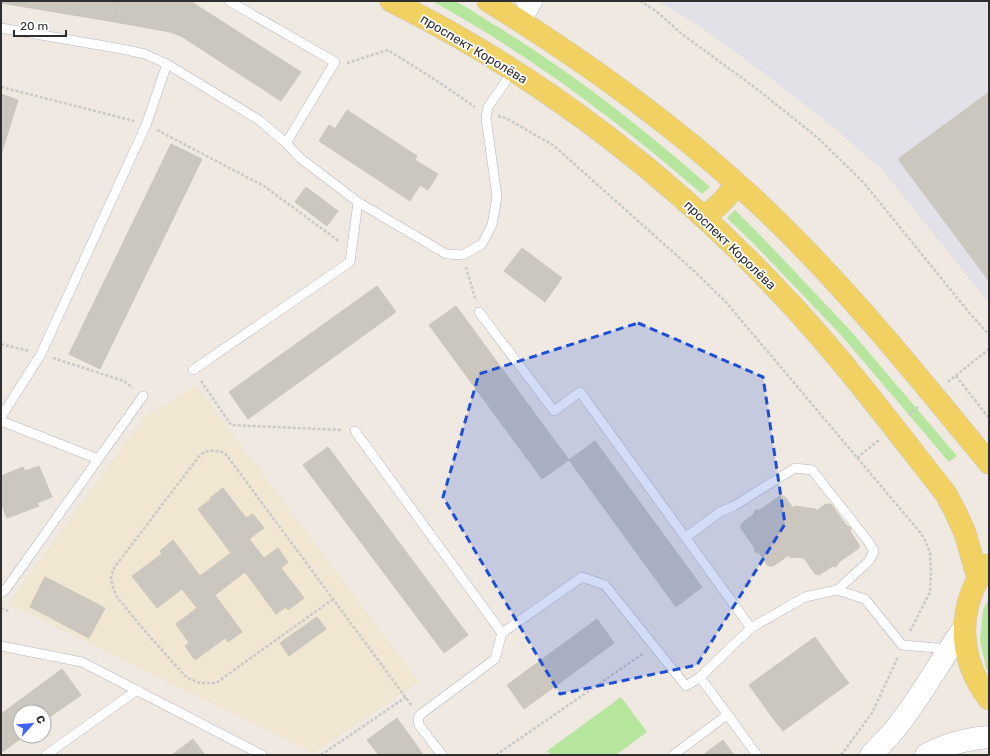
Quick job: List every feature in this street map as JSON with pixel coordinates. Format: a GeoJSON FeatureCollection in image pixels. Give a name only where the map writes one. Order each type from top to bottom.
{"type":"FeatureCollection","features":[{"type":"Feature","properties":{"kind":"main road","name":"проспект Королёва"},"geometry":{"type":"LineString","coordinates":[[391,1],[458,38],[513,71],[565,106],[614,142],[662,182],[703,217],[756,267],[804,318],[841,361],[946,494],[983,570]]}},
{"type":"Feature","properties":{"kind":"main road"},"geometry":{"type":"LineString","coordinates":[[488,1],[523,13],[595,70],[647,108],[736,183],[792,236],[836,283],[989,463]]}},
{"type":"Feature","properties":{"kind":"main road"},"geometry":{"type":"LineString","coordinates":[[703,217],[730,194],[736,183]]}},
{"type":"Feature","properties":{"kind":"main road"},"geometry":{"type":"LineString","coordinates":[[983,570],[969,597],[964,628],[967,657],[980,688],[989,699]]}},
{"type":"Feature","properties":{"kind":"main road"},"geometry":{"type":"LineString","coordinates":[[871,755],[896,728],[928,683],[948,649],[964,628]]}},
{"type":"Feature","properties":{"kind":"main road"},"geometry":{"type":"LineString","coordinates":[[926,755],[938,748],[974,738],[989,737]]}},
{"type":"Feature","properties":{"kind":"street"},"geometry":{"type":"LineString","coordinates":[[523,13],[534,1]]}},
{"type":"Feature","properties":{"kind":"lane"},"geometry":{"type":"LineString","coordinates":[[229,1],[335,62],[286,143]]}},
{"type":"Feature","properties":{"kind":"lane"},"geometry":{"type":"LineString","coordinates":[[1,28],[146,54],[167,64],[258,120],[286,143],[300,158],[358,202],[446,254],[463,255],[482,244],[492,225],[497,197],[486,118],[488,107],[513,71]]}},
{"type":"Feature","properties":{"kind":"lane"},"geometry":{"type":"LineString","coordinates":[[1,417],[42,354],[146,125],[167,64]]}},
{"type":"Feature","properties":{"kind":"lane"},"geometry":{"type":"LineString","coordinates":[[193,370],[350,262],[358,202]]}},
{"type":"Feature","properties":{"kind":"lane"},"geometry":{"type":"LineString","coordinates":[[479,312],[554,411],[580,392],[752,628]]}},
{"type":"Feature","properties":{"kind":"lane"},"geometry":{"type":"LineString","coordinates":[[1,593],[6,589],[143,396]]}},
{"type":"Feature","properties":{"kind":"lane"},"geometry":{"type":"LineString","coordinates":[[1,421],[98,459]]}},
{"type":"Feature","properties":{"kind":"lane"},"geometry":{"type":"LineString","coordinates":[[355,431],[502,633]]}},
{"type":"Feature","properties":{"kind":"lane"},"geometry":{"type":"LineString","coordinates":[[686,537],[720,512],[734,506],[795,468],[812,470],[868,541],[874,551],[869,561],[837,590]]}},
{"type":"Feature","properties":{"kind":"lane"},"geometry":{"type":"LineString","coordinates":[[442,755],[419,724],[418,718],[495,659],[502,633],[582,577],[605,585],[653,647],[686,686],[700,677],[752,628],[804,597],[837,590],[865,599],[902,645],[948,649]]}},
{"type":"Feature","properties":{"kind":"lane"},"geometry":{"type":"LineString","coordinates":[[1,646],[82,662],[262,755]]}},
{"type":"Feature","properties":{"kind":"lane"},"geometry":{"type":"LineString","coordinates":[[700,677],[757,755]]}},
{"type":"Feature","properties":{"kind":"lane"},"geometry":{"type":"LineString","coordinates":[[46,755],[136,690]]}},
{"type":"Feature","properties":{"kind":"lane"},"geometry":{"type":"LineString","coordinates":[[673,755],[727,715]]}},
{"type":"Feature","properties":{"kind":"path"},"geometry":{"type":"LineString","coordinates":[[640,1],[656,11],[682,34],[757,89],[818,138],[864,183],[989,335]]}},
{"type":"Feature","properties":{"kind":"path"},"geometry":{"type":"LineString","coordinates":[[335,62],[342,64],[388,50],[434,78],[478,108],[506,118],[553,145],[693,270],[725,301],[925,540]]}},
{"type":"Feature","properties":{"kind":"path"},"geometry":{"type":"LineString","coordinates":[[1,87],[146,125],[169,135],[264,186],[352,250]]}},
{"type":"Feature","properties":{"kind":"path"},"geometry":{"type":"LineString","coordinates":[[463,255],[479,312]]}},
{"type":"Feature","properties":{"kind":"path"},"geometry":{"type":"LineString","coordinates":[[1,344],[42,354],[124,381],[143,396]]}},
{"type":"Feature","properties":{"kind":"path"},"geometry":{"type":"LineString","coordinates":[[193,370],[231,425],[355,431]]}},
{"type":"Feature","properties":{"kind":"path"},"geometry":{"type":"LineString","coordinates":[[956,376],[989,417]]}},
{"type":"Feature","properties":{"kind":"path"},"geometry":{"type":"LineString","coordinates":[[333,599],[216,683],[200,683],[187,678],[144,630],[118,597],[110,578],[117,564],[200,455],[212,450],[225,453],[420,716]]}},
{"type":"Feature","properties":{"kind":"path"},"geometry":{"type":"LineString","coordinates":[[1,608],[8,611]]}},
{"type":"Feature","properties":{"kind":"path"},"geometry":{"type":"LineString","coordinates":[[496,755],[653,647]]}},
{"type":"Feature","properties":{"kind":"path"},"geometry":{"type":"LineString","coordinates":[[320,755],[406,697]]}},
{"type":"Feature","properties":{"kind":"highlighted area"},"geometry":{"type":"Polygon","coordinates":[[[638,323],[763,377],[785,524],[697,665],[560,694],[443,497],[479,374],[638,323]]]}},
{"type":"Feature","properties":{"kind":"shaded area"},"geometry":{"type":"Polygon","coordinates":[[[657,1],[989,1],[989,303],[883,171],[832,126],[769,77],[698,25],[657,1]]]}},
{"type":"Feature","properties":{"kind":"shaded area"},"geometry":{"type":"Polygon","coordinates":[[[196,385],[419,682],[314,753],[8,604],[144,417],[196,385]]]}},
{"type":"Feature","properties":{"kind":"green space"},"geometry":{"type":"Polygon","coordinates":[[[432,1],[457,2],[526,45],[607,102],[710,187],[702,194],[638,141],[572,90],[504,44],[432,1]]]}},
{"type":"Feature","properties":{"kind":"green space"},"geometry":{"type":"Polygon","coordinates":[[[735,210],[849,329],[957,456],[949,462],[841,335],[755,245],[727,218],[735,210]]]}},
{"type":"Feature","properties":{"kind":"green space"},"geometry":{"type":"Polygon","coordinates":[[[989,598],[989,672],[986,668],[980,640],[983,610],[989,598]]]}},
{"type":"Feature","properties":{"kind":"green space"},"geometry":{"type":"Polygon","coordinates":[[[621,697],[647,732],[616,755],[551,755],[547,751],[621,697]]]}},
{"type":"Feature","properties":{"kind":"building"},"geometry":{"type":"Polygon","coordinates":[[[1,1],[118,1],[115,22],[1,3],[1,1]]]}},
{"type":"Feature","properties":{"kind":"building"},"geometry":{"type":"Polygon","coordinates":[[[118,1],[190,1],[301,72],[281,101],[181,36],[170,32],[115,22],[118,1]]]}},
{"type":"Feature","properties":{"kind":"building"},"geometry":{"type":"Polygon","coordinates":[[[989,92],[989,281],[898,159],[989,92]]]}},
{"type":"Feature","properties":{"kind":"building"},"geometry":{"type":"Polygon","coordinates":[[[1,94],[18,100],[1,155],[1,94]]]}},
{"type":"Feature","properties":{"kind":"building"},"geometry":{"type":"Polygon","coordinates":[[[347,110],[417,156],[415,160],[438,174],[428,190],[420,185],[410,201],[319,141],[329,125],[335,129],[347,110]]]}},
{"type":"Feature","properties":{"kind":"building"},"geometry":{"type":"Polygon","coordinates":[[[171,144],[202,159],[100,369],[69,354],[171,144]]]}},
{"type":"Feature","properties":{"kind":"building"},"geometry":{"type":"Polygon","coordinates":[[[306,187],[338,211],[327,226],[295,202],[306,187]]]}},
{"type":"Feature","properties":{"kind":"building"},"geometry":{"type":"Polygon","coordinates":[[[522,248],[562,278],[545,302],[504,271],[522,248]]]}},
{"type":"Feature","properties":{"kind":"building"},"geometry":{"type":"Polygon","coordinates":[[[377,286],[396,312],[248,419],[229,392],[377,286]]]}},
{"type":"Feature","properties":{"kind":"building"},"geometry":{"type":"Polygon","coordinates":[[[456,306],[569,460],[542,479],[429,325],[456,306]]]}},
{"type":"Feature","properties":{"kind":"building"},"geometry":{"type":"Polygon","coordinates":[[[595,441],[702,587],[676,607],[569,460],[595,441]]]}},
{"type":"Feature","properties":{"kind":"building"},"geometry":{"type":"Polygon","coordinates":[[[328,447],[468,635],[444,653],[303,465],[328,447]]]}},
{"type":"Feature","properties":{"kind":"building"},"geometry":{"type":"Polygon","coordinates":[[[39,466],[52,497],[37,503],[39,506],[7,518],[1,503],[1,476],[23,467],[25,471],[39,466]]]}},
{"type":"Feature","properties":{"kind":"building"},"geometry":{"type":"Polygon","coordinates":[[[223,488],[246,518],[253,514],[264,528],[249,539],[264,558],[278,548],[288,562],[281,568],[304,598],[288,610],[286,607],[276,614],[245,572],[215,595],[242,632],[228,642],[225,638],[195,660],[185,646],[189,643],[176,624],[197,608],[182,589],[157,608],[132,576],[162,554],[160,551],[173,540],[200,576],[231,553],[198,509],[223,488]]]}},
{"type":"Feature","properties":{"kind":"building"},"geometry":{"type":"Polygon","coordinates":[[[781,495],[785,497],[793,508],[795,506],[815,509],[816,511],[826,504],[831,504],[846,525],[851,528],[850,531],[859,545],[859,548],[839,562],[836,567],[833,566],[819,575],[815,574],[804,558],[789,557],[789,555],[773,566],[768,566],[759,553],[755,552],[754,547],[741,528],[741,525],[754,514],[755,510],[760,510],[781,495]]]}},
{"type":"Feature","properties":{"kind":"building"},"geometry":{"type":"Polygon","coordinates":[[[45,577],[105,608],[89,638],[30,607],[45,577]]]}},
{"type":"Feature","properties":{"kind":"building"},"geometry":{"type":"Polygon","coordinates":[[[317,617],[326,629],[289,656],[280,643],[317,617]]]}},
{"type":"Feature","properties":{"kind":"building"},"geometry":{"type":"Polygon","coordinates":[[[597,619],[614,643],[524,709],[507,685],[597,619]]]}},
{"type":"Feature","properties":{"kind":"building"},"geometry":{"type":"Polygon","coordinates":[[[815,637],[838,669],[772,717],[749,685],[815,637]]]}},
{"type":"Feature","properties":{"kind":"building"},"geometry":{"type":"Polygon","coordinates":[[[62,669],[81,695],[52,715],[52,704],[15,704],[62,669]]]}},
{"type":"Feature","properties":{"kind":"building"},"geometry":{"type":"Polygon","coordinates":[[[838,669],[849,683],[783,731],[772,717],[838,669]]]}},
{"type":"Feature","properties":{"kind":"building"},"geometry":{"type":"Polygon","coordinates":[[[12,706],[13,744],[1,753],[1,714],[12,706]]]}},
{"type":"Feature","properties":{"kind":"building"},"geometry":{"type":"Polygon","coordinates":[[[397,718],[423,755],[379,755],[367,740],[397,718]]]}},
{"type":"Feature","properties":{"kind":"building"},"geometry":{"type":"Polygon","coordinates":[[[193,739],[205,755],[172,755],[193,739]]]}},
{"type":"Feature","properties":{"kind":"building"},"geometry":{"type":"Polygon","coordinates":[[[723,740],[734,755],[703,755],[723,740]]]}}]}
